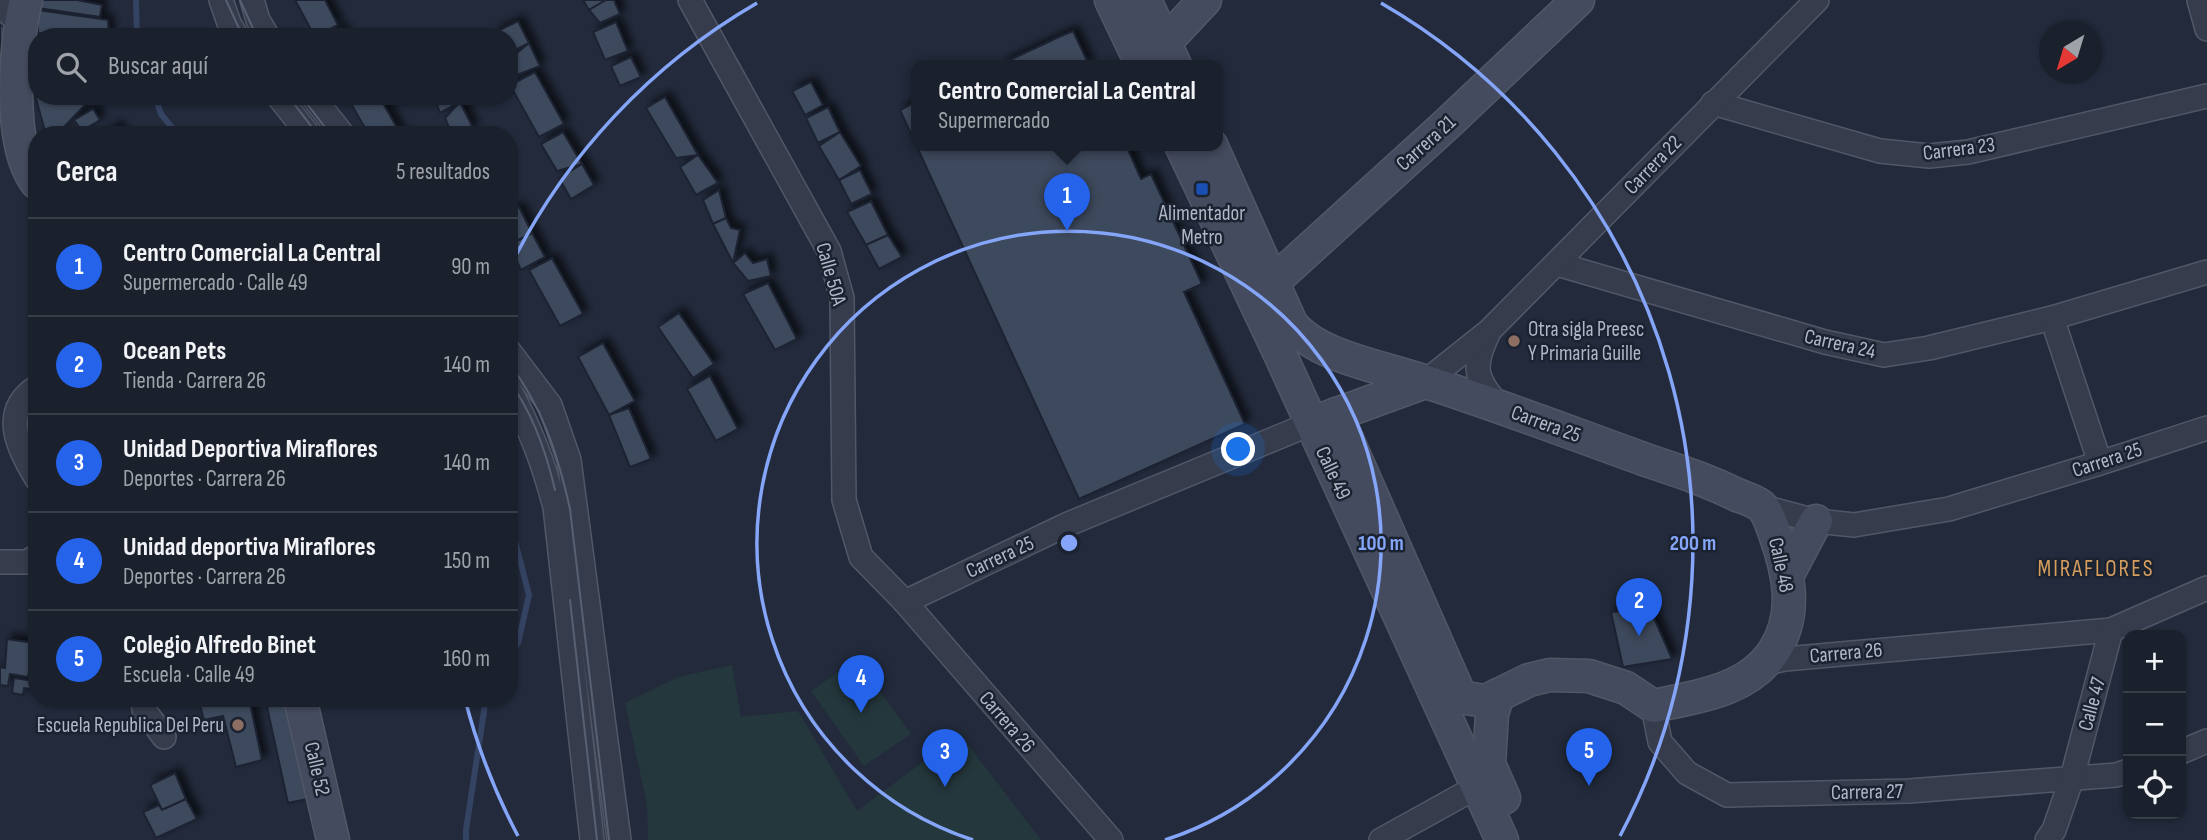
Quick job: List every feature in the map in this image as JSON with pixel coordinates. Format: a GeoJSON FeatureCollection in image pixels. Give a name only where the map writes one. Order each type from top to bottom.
{"type":"FeatureCollection","features":[{"type":"Feature","properties":{"kind":"main road"},"geometry":{"type":"LineString","coordinates":[[1111,0],[1157,59]]}},
{"type":"Feature","properties":{"kind":"main road"},"geometry":{"type":"LineString","coordinates":[[1145,0],[1157,59]]}},
{"type":"Feature","properties":{"kind":"main road"},"geometry":{"type":"LineString","coordinates":[[1157,59],[1205,0]]}},
{"type":"Feature","properties":{"kind":"main road","name":"Carrera 21"},"geometry":{"type":"LineString","coordinates":[[1272,283],[1578,0]]}},
{"type":"Feature","properties":{"kind":"main road"},"geometry":{"type":"LineString","coordinates":[[15,10],[8,116],[28,165]]}},
{"type":"Feature","properties":{"kind":"main road","name":"Calle 49"},"geometry":{"type":"LineString","coordinates":[[1184,151],[1279,352],[1323,419],[1360,467],[1458,691],[1465,698],[1486,701],[1498,695]]}},
{"type":"Feature","properties":{"kind":"main road"},"geometry":{"type":"LineString","coordinates":[[1214,151],[1291,323],[1306,341],[1425,382]]}},
{"type":"Feature","properties":{"kind":"main road","name":"Carrera 25"},"geometry":{"type":"LineString","coordinates":[[1323,419],[1425,382],[1712,483],[1763,507]]}},
{"type":"Feature","properties":{"kind":"main road"},"geometry":{"type":"LineString","coordinates":[[1360,467],[1364,437],[1393,394]]}},
{"type":"Feature","properties":{"kind":"main road","name":"Calle 49"},"geometry":{"type":"LineString","coordinates":[[1323,419],[1485,783],[1502,840]]}},
{"type":"Feature","properties":{"kind":"main road","name":"Calle 48"},"geometry":{"type":"LineString","coordinates":[[1763,507],[1788,574],[1790,597],[1787,621],[1779,643],[1766,663]]}},
{"type":"Feature","properties":{"kind":"main road"},"geometry":{"type":"LineString","coordinates":[[1788,574],[1816,521]]}},
{"type":"Feature","properties":{"kind":"main road","name":"Carrera 26"},"geometry":{"type":"LineString","coordinates":[[1653,706],[1730,687],[1766,663]]}},
{"type":"Feature","properties":{"kind":"main road"},"geometry":{"type":"LineString","coordinates":[[1498,695],[1529,680],[1550,675],[1588,676],[1626,688],[1653,706]]}},
{"type":"Feature","properties":{"kind":"main road","name":"Calle 49"},"geometry":{"type":"LineString","coordinates":[[1498,695],[1490,726],[1489,764],[1485,783],[1524,840]]}},
{"type":"Feature","properties":{"kind":"main road","name":"Calle 52"},"geometry":{"type":"LineString","coordinates":[[302,707],[332,840]]}},
{"type":"Feature","properties":{"kind":"street"},"geometry":{"type":"LineString","coordinates":[[221,0],[232,28]]}},
{"type":"Feature","properties":{"kind":"street"},"geometry":{"type":"LineString","coordinates":[[252,0],[263,28]]}},
{"type":"Feature","properties":{"kind":"street","name":"Calle 50A"},"geometry":{"type":"LineString","coordinates":[[690,0],[829,251],[842,298],[844,499],[861,557],[905,602]]}},
{"type":"Feature","properties":{"kind":"street","name":"Carrera 22"},"geometry":{"type":"LineString","coordinates":[[1425,382],[1489,331],[1818,0]]}},
{"type":"Feature","properties":{"kind":"street"},"geometry":{"type":"LineString","coordinates":[[2199,0],[2207,29]]}},
{"type":"Feature","properties":{"kind":"street","name":"Carrera 23"},"geometry":{"type":"LineString","coordinates":[[1713,103],[1880,151],[1929,156],[1968,152],[2207,96]]}},
{"type":"Feature","properties":{"kind":"street"},"geometry":{"type":"LineString","coordinates":[[285,105],[302,126]]}},
{"type":"Feature","properties":{"kind":"street"},"geometry":{"type":"LineString","coordinates":[[319,105],[335,126]]}},
{"type":"Feature","properties":{"kind":"street","name":"Carrera 24"},"geometry":{"type":"LineString","coordinates":[[1557,264],[1825,342],[1884,355],[1929,348],[2052,318],[2207,272]]}},
{"type":"Feature","properties":{"kind":"street"},"geometry":{"type":"LineString","coordinates":[[2052,318],[2100,463]]}},
{"type":"Feature","properties":{"kind":"street","name":"Carrera 22"},"geometry":{"type":"LineString","coordinates":[[1489,331],[1477,359],[1477,369],[1484,390],[1500,408]]}},
{"type":"Feature","properties":{"kind":"street"},"geometry":{"type":"LineString","coordinates":[[518,363],[550,405],[569,460],[619,840]]}},
{"type":"Feature","properties":{"kind":"street"},"geometry":{"type":"LineString","coordinates":[[28,394],[15,404],[9,422],[9,434],[28,465]]}},
{"type":"Feature","properties":{"kind":"street"},"geometry":{"type":"LineString","coordinates":[[518,406],[541,455],[555,507],[592,840]]}},
{"type":"Feature","properties":{"kind":"street","name":"Carrera 25"},"geometry":{"type":"LineString","coordinates":[[905,602],[1066,526],[1323,419]]}},
{"type":"Feature","properties":{"kind":"street","name":"Carrera 25"},"geometry":{"type":"LineString","coordinates":[[1763,507],[1816,521],[1854,525],[1949,509],[2207,428]]}},
{"type":"Feature","properties":{"kind":"street"},"geometry":{"type":"LineString","coordinates":[[0,562],[28,561]]}},
{"type":"Feature","properties":{"kind":"street","name":"Carrera 26"},"geometry":{"type":"LineString","coordinates":[[1766,663],[1785,659],[2111,630],[2207,588]]}},
{"type":"Feature","properties":{"kind":"street","name":"Carrera 26"},"geometry":{"type":"LineString","coordinates":[[905,602],[1111,840]]}},
{"type":"Feature","properties":{"kind":"street","name":"Calle 47"},"geometry":{"type":"LineString","coordinates":[[2072,778],[2111,630]]}},
{"type":"Feature","properties":{"kind":"street","name":"Carrera 27"},"geometry":{"type":"LineString","coordinates":[[1653,706],[1660,742],[1687,773],[1727,795],[1909,791],[2123,773]]}},
{"type":"Feature","properties":{"kind":"street"},"geometry":{"type":"LineString","coordinates":[[144,707],[164,737]]}},
{"type":"Feature","properties":{"kind":"street"},"geometry":{"type":"LineString","coordinates":[[2186,750],[2207,741]]}},
{"type":"Feature","properties":{"kind":"street"},"geometry":{"type":"LineString","coordinates":[[2047,840],[2054,830],[2072,778]]}},
{"type":"Feature","properties":{"kind":"street"},"geometry":{"type":"LineString","coordinates":[[1381,840],[1485,783]]}},
{"type":"Feature","properties":{"kind":"green space"},"geometry":{"type":"Polygon","coordinates":[[[857,659],[911,734],[864,766],[811,691],[857,659]]]}},
{"type":"Feature","properties":{"kind":"green space"},"geometry":{"type":"Polygon","coordinates":[[[732,665],[741,717],[798,711],[857,811],[960,734],[1041,840],[648,840],[647,805],[625,703],[678,677],[732,665]]]}},
{"type":"Feature","properties":{"kind":"building"},"geometry":{"type":"Polygon","coordinates":[[[40,0],[77,0],[102,5],[100,17],[38,8],[40,0]]]}},
{"type":"Feature","properties":{"kind":"building"},"geometry":{"type":"Polygon","coordinates":[[[295,0],[325,0],[338,25],[332,28],[310,28],[295,0]]]}},
{"type":"Feature","properties":{"kind":"building"},"geometry":{"type":"Polygon","coordinates":[[[583,0],[606,0],[589,10],[583,0]]]}},
{"type":"Feature","properties":{"kind":"building"},"geometry":{"type":"Polygon","coordinates":[[[606,0],[614,0],[620,14],[600,23],[589,10],[606,0]]]}},
{"type":"Feature","properties":{"kind":"building"},"geometry":{"type":"Polygon","coordinates":[[[38,10],[108,20],[108,28],[38,28],[38,10]]]}},
{"type":"Feature","properties":{"kind":"building"},"geometry":{"type":"Polygon","coordinates":[[[518,21],[529,43],[518,48],[518,28],[504,28],[518,21]]]}},
{"type":"Feature","properties":{"kind":"building"},"geometry":{"type":"Polygon","coordinates":[[[0,22],[4,28],[1,52],[0,52],[0,22]]]}},
{"type":"Feature","properties":{"kind":"building"},"geometry":{"type":"Polygon","coordinates":[[[616,22],[628,51],[605,60],[593,32],[616,22]]]}},
{"type":"Feature","properties":{"kind":"building"},"geometry":{"type":"Polygon","coordinates":[[[1073,31],[1087,60],[1010,60],[1073,31]]]}},
{"type":"Feature","properties":{"kind":"building"},"geometry":{"type":"Polygon","coordinates":[[[529,43],[540,66],[518,75],[518,52],[529,43]]]}},
{"type":"Feature","properties":{"kind":"building"},"geometry":{"type":"Polygon","coordinates":[[[631,57],[641,77],[620,86],[611,66],[631,57]]]}},
{"type":"Feature","properties":{"kind":"building"},"geometry":{"type":"Polygon","coordinates":[[[535,72],[564,124],[539,137],[518,99],[518,81],[535,72]]]}},
{"type":"Feature","properties":{"kind":"building"},"geometry":{"type":"Polygon","coordinates":[[[811,82],[823,105],[805,115],[792,91],[811,82]]]}},
{"type":"Feature","properties":{"kind":"building"},"geometry":{"type":"Polygon","coordinates":[[[665,97],[698,155],[676,158],[646,108],[665,97]]]}},
{"type":"Feature","properties":{"kind":"building"},"geometry":{"type":"Polygon","coordinates":[[[911,104],[911,134],[900,110],[911,104]]]}},
{"type":"Feature","properties":{"kind":"building"},"geometry":{"type":"Polygon","coordinates":[[[38,105],[85,105],[65,126],[44,126],[38,105]]]}},
{"type":"Feature","properties":{"kind":"building"},"geometry":{"type":"Polygon","coordinates":[[[352,105],[384,105],[396,126],[364,126],[352,105]]]}},
{"type":"Feature","properties":{"kind":"building"},"geometry":{"type":"Polygon","coordinates":[[[437,105],[455,105],[440,113],[437,105]]]}},
{"type":"Feature","properties":{"kind":"building"},"geometry":{"type":"Polygon","coordinates":[[[457,105],[462,105],[472,126],[448,126],[445,118],[457,105]]]}},
{"type":"Feature","properties":{"kind":"building"},"geometry":{"type":"Polygon","coordinates":[[[828,107],[840,132],[818,143],[806,118],[828,107]]]}},
{"type":"Feature","properties":{"kind":"building"},"geometry":{"type":"Polygon","coordinates":[[[93,109],[100,120],[90,126],[78,126],[74,120],[93,109]]]}},
{"type":"Feature","properties":{"kind":"building"},"geometry":{"type":"Polygon","coordinates":[[[563,132],[582,164],[557,171],[541,144],[563,132]]]}},
{"type":"Feature","properties":{"kind":"building"},"geometry":{"type":"Polygon","coordinates":[[[840,132],[861,166],[839,180],[819,146],[840,132]]]}},
{"type":"Feature","properties":{"kind":"building"},"geometry":{"type":"Polygon","coordinates":[[[919,151],[1129,151],[1141,179],[1151,174],[1202,284],[1184,292],[1245,424],[1079,499],[919,151]]]}},
{"type":"Feature","properties":{"kind":"building"},"geometry":{"type":"Polygon","coordinates":[[[698,155],[718,183],[696,195],[680,167],[698,155]]]}},
{"type":"Feature","properties":{"kind":"building"},"geometry":{"type":"Polygon","coordinates":[[[582,164],[594,185],[571,199],[559,178],[582,164]]]}},
{"type":"Feature","properties":{"kind":"building"},"geometry":{"type":"Polygon","coordinates":[[[860,170],[872,194],[851,204],[839,180],[860,170]]]}},
{"type":"Feature","properties":{"kind":"building"},"geometry":{"type":"Polygon","coordinates":[[[719,190],[726,218],[713,224],[703,200],[719,190]]]}},
{"type":"Feature","properties":{"kind":"building"},"geometry":{"type":"Polygon","coordinates":[[[871,201],[888,235],[866,245],[847,212],[871,201]]]}},
{"type":"Feature","properties":{"kind":"building"},"geometry":{"type":"Polygon","coordinates":[[[518,208],[532,233],[518,240],[518,208]]]}},
{"type":"Feature","properties":{"kind":"building"},"geometry":{"type":"Polygon","coordinates":[[[726,218],[731,228],[740,230],[733,263],[713,224],[726,218]]]}},
{"type":"Feature","properties":{"kind":"building"},"geometry":{"type":"Polygon","coordinates":[[[532,233],[545,257],[521,270],[518,264],[518,240],[532,233]]]}},
{"type":"Feature","properties":{"kind":"building"},"geometry":{"type":"Polygon","coordinates":[[[888,235],[902,257],[879,269],[866,245],[888,235]]]}},
{"type":"Feature","properties":{"kind":"building"},"geometry":{"type":"Polygon","coordinates":[[[745,253],[753,263],[767,259],[771,276],[748,281],[733,263],[745,253]]]}},
{"type":"Feature","properties":{"kind":"building"},"geometry":{"type":"Polygon","coordinates":[[[552,258],[583,314],[560,326],[529,270],[552,258]]]}},
{"type":"Feature","properties":{"kind":"building"},"geometry":{"type":"Polygon","coordinates":[[[768,283],[797,339],[775,350],[743,294],[768,283]]]}},
{"type":"Feature","properties":{"kind":"building"},"geometry":{"type":"Polygon","coordinates":[[[679,313],[714,364],[693,378],[658,327],[679,313]]]}},
{"type":"Feature","properties":{"kind":"building"},"geometry":{"type":"Polygon","coordinates":[[[603,343],[635,401],[609,415],[578,357],[603,343]]]}},
{"type":"Feature","properties":{"kind":"building"},"geometry":{"type":"Polygon","coordinates":[[[710,376],[738,429],[716,441],[687,389],[710,376]]]}},
{"type":"Feature","properties":{"kind":"building"},"geometry":{"type":"Polygon","coordinates":[[[629,408],[651,459],[630,467],[609,415],[629,408]]]}},
{"type":"Feature","properties":{"kind":"building"},"geometry":{"type":"Polygon","coordinates":[[[1650,609],[1672,659],[1623,667],[1611,612],[1650,609]]]}},
{"type":"Feature","properties":{"kind":"building"},"geometry":{"type":"Polygon","coordinates":[[[7,639],[28,642],[28,677],[10,674],[8,686],[0,685],[0,667],[5,668],[7,639]]]}},
{"type":"Feature","properties":{"kind":"building"},"geometry":{"type":"Polygon","coordinates":[[[14,678],[28,680],[28,688],[24,688],[23,695],[12,693],[14,678]]]}},
{"type":"Feature","properties":{"kind":"building"},"geometry":{"type":"Polygon","coordinates":[[[200,707],[251,707],[262,760],[236,767],[223,716],[204,720],[200,707]]]}},
{"type":"Feature","properties":{"kind":"building"},"geometry":{"type":"Polygon","coordinates":[[[267,707],[292,707],[312,798],[288,803],[267,707]]]}},
{"type":"Feature","properties":{"kind":"building"},"geometry":{"type":"Polygon","coordinates":[[[175,773],[186,799],[162,810],[150,785],[175,773]]]}},
{"type":"Feature","properties":{"kind":"building"},"geometry":{"type":"Polygon","coordinates":[[[186,799],[197,819],[156,838],[143,812],[159,805],[162,810],[186,799]]]}},
{"type":"Feature","properties":{"kind":"waterway"},"geometry":{"type":"LineString","coordinates":[[136,0],[137,28]]}},
{"type":"Feature","properties":{"kind":"waterway"},"geometry":{"type":"LineString","coordinates":[[158,105],[171,126]]}},
{"type":"Feature","properties":{"kind":"waterway"},"geometry":{"type":"LineString","coordinates":[[518,553],[529,595],[518,643]]}},
{"type":"Feature","properties":{"kind":"waterway"},"geometry":{"type":"LineString","coordinates":[[466,840],[485,707]]}},
{"type":"Feature","properties":{"kind":"tram line"},"geometry":{"type":"LineString","coordinates":[[226,0],[239,28]]}},
{"type":"Feature","properties":{"kind":"tram line"},"geometry":{"type":"LineString","coordinates":[[240,0],[253,28]]}},
{"type":"Feature","properties":{"kind":"tram line"},"geometry":{"type":"LineString","coordinates":[[295,105],[311,126]]}},
{"type":"Feature","properties":{"kind":"tram line"},"geometry":{"type":"LineString","coordinates":[[308,105],[324,126]]}},
{"type":"Feature","properties":{"kind":"tram line"},"geometry":{"type":"LineString","coordinates":[[518,376],[548,433],[570,509],[609,840]]}},
{"type":"Feature","properties":{"kind":"tram line"},"geometry":{"type":"LineString","coordinates":[[518,395],[538,433],[555,490]]}},
{"type":"Feature","properties":{"kind":"tram line"},"geometry":{"type":"LineString","coordinates":[[570,600],[597,840]]}},
{"type":"Feature","properties":{"kind":"place","name":"Alimentador Metro"},"geometry":{"type":"Point","coordinates":[1202,189]}},
{"type":"Feature","properties":{"kind":"place","name":"Centro Comercial La Central"},"geometry":{"type":"Point","coordinates":[1067,231]}},
{"type":"Feature","properties":{"kind":"place","name":"Otra sigla Preesc Y Primaria Guille"},"geometry":{"type":"Point","coordinates":[1514,341]}},
{"type":"Feature","properties":{"kind":"place","name":"Ocean Pets"},"geometry":{"type":"Point","coordinates":[1639,636]}},
{"type":"Feature","properties":{"kind":"place","name":"Unidad deportiva Miraflores"},"geometry":{"type":"Point","coordinates":[861,713]}},
{"type":"Feature","properties":{"kind":"place","name":"Escuela Republica Del Peru"},"geometry":{"type":"Point","coordinates":[238,725]}},
{"type":"Feature","properties":{"kind":"place","name":"Colegio Alfredo Binet"},"geometry":{"type":"Point","coordinates":[1589,786]}},
{"type":"Feature","properties":{"kind":"place","name":"Unidad Deportiva Miraflores"},"geometry":{"type":"Point","coordinates":[945,787]}},
{"type":"Feature","properties":{"kind":"district","name":"MIRAFLORES"},"geometry":{"type":"Point","coordinates":[2096,569]}}]}
